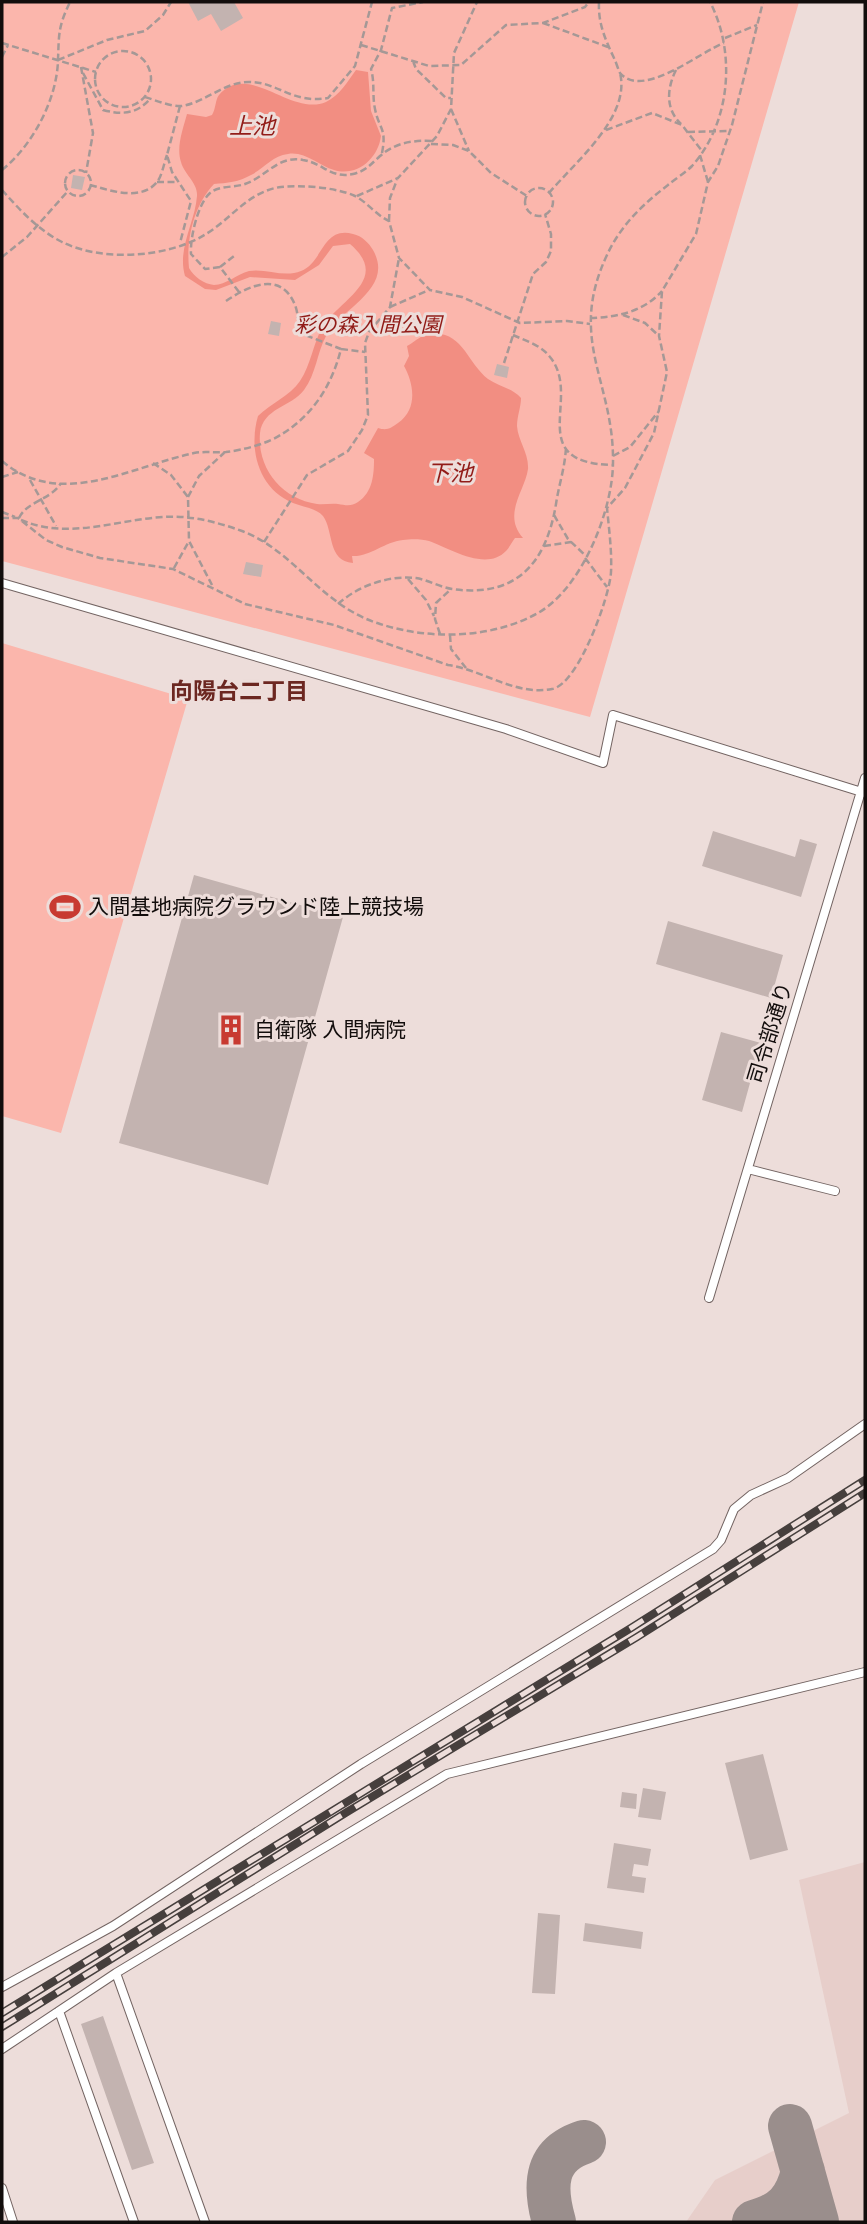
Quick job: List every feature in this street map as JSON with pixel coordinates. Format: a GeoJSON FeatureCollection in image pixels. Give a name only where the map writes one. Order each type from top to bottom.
{"type":"FeatureCollection","features":[{"type":"Feature","properties":{"kind":"lane"},"geometry":{"type":"LineString","coordinates":[[2,583],[506,729],[603,763],[613,715],[863,792],[865,802]]}},
{"type":"Feature","properties":{"kind":"lane","name":"司令部通り"},"geometry":{"type":"LineString","coordinates":[[709,1298],[863,792],[865,778]]}},
{"type":"Feature","properties":{"kind":"lane"},"geometry":{"type":"LineString","coordinates":[[748,1169],[835,1191]]}},
{"type":"Feature","properties":{"kind":"lane"},"geometry":{"type":"LineString","coordinates":[[2,1987],[113,1926],[361,1764],[713,1549],[721,1540],[734,1509],[751,1494],[788,1478],[865,1424]]}},
{"type":"Feature","properties":{"kind":"lane"},"geometry":{"type":"LineString","coordinates":[[2,2049],[116,1973],[447,1774],[865,1672]]}},
{"type":"Feature","properties":{"kind":"lane"},"geometry":{"type":"LineString","coordinates":[[116,1973],[205,2222]]}},
{"type":"Feature","properties":{"kind":"lane"},"geometry":{"type":"LineString","coordinates":[[59,2011],[134,2222]]}},
{"type":"Feature","properties":{"kind":"lane"},"geometry":{"type":"LineString","coordinates":[[2,2188],[12,2219],[2,2220]]}},
{"type":"Feature","properties":{"kind":"path"},"geometry":{"type":"LineString","coordinates":[[2,170],[17,158],[31,139],[55,82],[58,60],[56,42],[70,2]]}},
{"type":"Feature","properties":{"kind":"path"},"geometry":{"type":"LineString","coordinates":[[58,60],[107,40],[145,31],[153,26],[171,2]]}},
{"type":"Feature","properties":{"kind":"path"},"geometry":{"type":"LineString","coordinates":[[145,97],[180,106],[210,97],[227,86],[248,82],[298,99],[328,98],[355,66],[372,2]]}},
{"type":"Feature","properties":{"kind":"path"},"geometry":{"type":"LineString","coordinates":[[382,153],[384,127],[375,111],[375,83],[371,69],[381,50],[392,8],[423,2]]}},
{"type":"Feature","properties":{"kind":"path"},"geometry":{"type":"LineString","coordinates":[[477,2],[457,46],[451,109],[469,150],[491,173],[527,196],[529,211],[536,215],[545,214]]}},
{"type":"Feature","properties":{"kind":"path"},"geometry":{"type":"LineString","coordinates":[[361,45],[435,67],[461,65],[506,25],[543,23],[585,7],[589,2]]}},
{"type":"Feature","properties":{"kind":"path"},"geometry":{"type":"LineString","coordinates":[[549,193],[603,132],[622,99],[621,73],[598,18],[599,2]]}},
{"type":"Feature","properties":{"kind":"path"},"geometry":{"type":"LineString","coordinates":[[2,518],[18,518],[46,540],[62,547],[100,558],[173,569],[213,586],[245,604],[334,625],[448,665],[466,668],[511,686],[554,690],[565,681],[590,642],[611,575],[607,508],[613,465],[611,425],[592,355],[590,318],[604,262],[617,234],[642,205],[691,167],[712,131],[726,86],[724,41],[710,2]]}},
{"type":"Feature","properties":{"kind":"path"},"geometry":{"type":"LineString","coordinates":[[590,318],[621,314],[652,301],[662,291],[696,234],[708,182],[718,166],[730,131],[763,2]]}},
{"type":"Feature","properties":{"kind":"path"},"geometry":{"type":"LineString","coordinates":[[543,23],[608,47]]}},
{"type":"Feature","properties":{"kind":"path"},"geometry":{"type":"LineString","coordinates":[[621,73],[633,79],[652,79],[676,70],[757,25]]}},
{"type":"Feature","properties":{"kind":"path"},"geometry":{"type":"LineString","coordinates":[[2,43],[96,72]]}},
{"type":"Feature","properties":{"kind":"path"},"geometry":{"type":"LineString","coordinates":[[2,57],[8,45]]}},
{"type":"Feature","properties":{"kind":"path"},"geometry":{"type":"LineString","coordinates":[[121,51],[138,55],[150,69],[151,78],[145,97],[131,106],[112,105],[98,93],[96,72],[104,58],[121,51]]}},
{"type":"Feature","properties":{"kind":"path"},"geometry":{"type":"LineString","coordinates":[[413,61],[416,69],[446,98],[451,98]]}},
{"type":"Feature","properties":{"kind":"path"},"geometry":{"type":"LineString","coordinates":[[80,67],[103,110],[131,113],[140,109],[150,99]]}},
{"type":"Feature","properties":{"kind":"path"},"geometry":{"type":"LineString","coordinates":[[80,67],[93,133],[86,173],[90,185]]}},
{"type":"Feature","properties":{"kind":"path"},"geometry":{"type":"LineString","coordinates":[[676,70],[669,86],[669,102],[675,118],[701,153],[708,182]]}},
{"type":"Feature","properties":{"kind":"path"},"geometry":{"type":"LineString","coordinates":[[157,182],[180,106]]}},
{"type":"Feature","properties":{"kind":"path"},"geometry":{"type":"LineString","coordinates":[[390,307],[399,258],[389,221],[390,198],[398,178],[433,143],[451,109]]}},
{"type":"Feature","properties":{"kind":"path"},"geometry":{"type":"LineString","coordinates":[[603,132],[613,125],[652,113],[682,125]]}},
{"type":"Feature","properties":{"kind":"path"},"geometry":{"type":"LineString","coordinates":[[688,132],[730,131]]}},
{"type":"Feature","properties":{"kind":"path"},"geometry":{"type":"LineString","coordinates":[[234,256],[220,267],[205,269],[198,265],[191,254],[193,235],[204,202],[216,189],[243,185],[277,163],[289,160],[302,159],[338,176],[349,175],[368,168],[382,153],[412,140],[453,145],[469,150]]}},
{"type":"Feature","properties":{"kind":"path"},"geometry":{"type":"LineString","coordinates":[[167,155],[189,194],[192,207],[181,244]]}},
{"type":"Feature","properties":{"kind":"path"},"geometry":{"type":"LineString","coordinates":[[86,173],[77,169],[69,172],[65,184],[68,191],[80,195],[90,185]]}},
{"type":"Feature","properties":{"kind":"path"},"geometry":{"type":"LineString","coordinates":[[356,197],[365,190],[398,178]]}},
{"type":"Feature","properties":{"kind":"path"},"geometry":{"type":"LineString","coordinates":[[90,185],[133,194],[157,182],[180,182]]}},
{"type":"Feature","properties":{"kind":"path"},"geometry":{"type":"LineString","coordinates":[[2,190],[38,226],[70,245],[102,253],[138,254],[194,241],[254,197],[272,189],[301,187],[356,197],[376,215],[389,221]]}},
{"type":"Feature","properties":{"kind":"path"},"geometry":{"type":"LineString","coordinates":[[527,196],[535,189],[549,193]]}},
{"type":"Feature","properties":{"kind":"path"},"geometry":{"type":"LineString","coordinates":[[2,257],[38,226],[68,191]]}},
{"type":"Feature","properties":{"kind":"path"},"geometry":{"type":"LineString","coordinates":[[504,363],[533,274],[546,262],[551,251],[551,234],[545,214],[552,203],[549,193]]}},
{"type":"Feature","properties":{"kind":"path"},"geometry":{"type":"LineString","coordinates":[[399,258],[430,290],[463,298],[516,322],[590,324]]}},
{"type":"Feature","properties":{"kind":"path"},"geometry":{"type":"LineString","coordinates":[[220,267],[239,292]]}},
{"type":"Feature","properties":{"kind":"path"},"geometry":{"type":"LineString","coordinates":[[226,301],[258,283],[283,289],[294,304],[300,331],[326,345],[365,352]]}},
{"type":"Feature","properties":{"kind":"path"},"geometry":{"type":"LineString","coordinates":[[264,542],[292,495],[315,468],[348,451],[362,430],[368,415],[365,352],[369,332],[390,307],[430,290]]}},
{"type":"Feature","properties":{"kind":"path"},"geometry":{"type":"LineString","coordinates":[[2,512],[34,525],[57,527],[99,528],[154,518],[188,518],[227,526],[264,542],[337,604],[381,625],[416,633],[466,635],[490,629],[540,612],[559,595],[585,557],[607,508],[625,488],[648,447],[661,409],[667,366],[659,336],[662,291]]}},
{"type":"Feature","properties":{"kind":"path"},"geometry":{"type":"LineString","coordinates":[[621,314],[645,323],[659,336]]}},
{"type":"Feature","properties":{"kind":"path"},"geometry":{"type":"LineString","coordinates":[[513,335],[542,349],[552,358],[562,386],[558,430],[566,447],[584,463],[613,465]]}},
{"type":"Feature","properties":{"kind":"path"},"geometry":{"type":"LineString","coordinates":[[30,480],[94,484],[153,463],[198,452],[225,452],[278,437],[310,412],[332,376],[341,349]]}},
{"type":"Feature","properties":{"kind":"path"},"geometry":{"type":"LineString","coordinates":[[613,456],[631,447],[661,409]]}},
{"type":"Feature","properties":{"kind":"path"},"geometry":{"type":"LineString","coordinates":[[337,604],[360,587],[408,579],[451,589],[489,590],[515,582],[534,564],[544,546],[565,472],[566,447]]}},
{"type":"Feature","properties":{"kind":"path"},"geometry":{"type":"LineString","coordinates":[[213,586],[189,541],[188,497],[199,477],[225,452]]}},
{"type":"Feature","properties":{"kind":"path"},"geometry":{"type":"LineString","coordinates":[[2,461],[30,480],[57,527]]}},
{"type":"Feature","properties":{"kind":"path"},"geometry":{"type":"LineString","coordinates":[[153,463],[171,475],[188,497]]}},
{"type":"Feature","properties":{"kind":"path"},"geometry":{"type":"LineString","coordinates":[[2,477],[18,472]]}},
{"type":"Feature","properties":{"kind":"path"},"geometry":{"type":"LineString","coordinates":[[18,518],[23,510],[53,493],[61,483]]}},
{"type":"Feature","properties":{"kind":"path"},"geometry":{"type":"LineString","coordinates":[[554,515],[607,587]]}},
{"type":"Feature","properties":{"kind":"path"},"geometry":{"type":"LineString","coordinates":[[173,569],[189,541]]}},
{"type":"Feature","properties":{"kind":"path"},"geometry":{"type":"LineString","coordinates":[[544,546],[572,542]]}},
{"type":"Feature","properties":{"kind":"path"},"geometry":{"type":"LineString","coordinates":[[408,579],[426,600],[440,634]]}},
{"type":"Feature","properties":{"kind":"path"},"geometry":{"type":"LineString","coordinates":[[435,619],[436,603],[451,589]]}},
{"type":"Feature","properties":{"kind":"path"},"geometry":{"type":"LineString","coordinates":[[450,634],[451,649],[466,668]]}},
{"type":"Feature","properties":{"kind":"shaded area"},"geometry":{"type":"Polygon","coordinates":[[[865,1862],[865,2222],[686,2222],[715,2180],[849,2113],[799,1880],[865,1862]]]}},
{"type":"Feature","properties":{"kind":"green space","name":"彩の森入間公園"},"geometry":{"type":"Polygon","coordinates":[[[2,2],[799,2],[590,717],[2,561],[2,2]]]}},
{"type":"Feature","properties":{"kind":"green space","name":"入間基地病院グラウンド陸上競技場"},"geometry":{"type":"Polygon","coordinates":[[[2,643],[188,699],[61,1133],[2,1116],[2,643]]]}},
{"type":"Feature","properties":{"kind":"water"},"geometry":{"type":"Polygon","coordinates":[[[356,70],[368,72],[371,111],[381,136],[371,159],[351,171],[342,171],[328,168],[300,155],[288,154],[277,157],[242,179],[214,184],[201,202],[193,223],[189,268],[200,280],[214,285],[249,271],[295,273],[308,267],[335,235],[353,234],[365,240],[373,250],[378,264],[377,276],[372,287],[326,336],[304,390],[266,418],[262,425],[260,446],[267,470],[283,489],[304,501],[348,505],[358,502],[370,488],[373,477],[374,459],[364,453],[378,428],[389,429],[409,411],[412,388],[404,366],[409,356],[407,346],[426,335],[448,336],[456,341],[488,379],[521,398],[517,426],[528,469],[516,503],[514,520],[523,538],[515,538],[498,557],[468,557],[429,541],[413,539],[396,541],[365,554],[352,556],[353,563],[345,561],[335,551],[323,516],[313,509],[281,497],[264,478],[254,442],[258,416],[300,381],[323,326],[359,288],[366,268],[361,256],[350,244],[333,246],[319,265],[295,280],[250,277],[216,290],[205,289],[185,276],[183,255],[197,196],[197,191],[183,166],[179,150],[187,114],[206,117],[212,115],[219,95],[231,86],[243,84],[257,86],[299,102],[313,105],[326,102],[339,92],[356,70]]]}},
{"type":"Feature","properties":{"kind":"building"},"geometry":{"type":"Polygon","coordinates":[[[188,2],[234,2],[243,18],[221,31],[211,14],[198,21],[188,2]]]}},
{"type":"Feature","properties":{"kind":"building"},"geometry":{"type":"Polygon","coordinates":[[[73,175],[85,177],[82,190],[71,188],[73,175]]]}},
{"type":"Feature","properties":{"kind":"building"},"geometry":{"type":"Polygon","coordinates":[[[271,321],[281,323],[279,336],[268,334],[271,321]]]}},
{"type":"Feature","properties":{"kind":"building"},"geometry":{"type":"Polygon","coordinates":[[[497,364],[509,367],[507,378],[494,375],[497,364]]]}},
{"type":"Feature","properties":{"kind":"building"},"geometry":{"type":"Polygon","coordinates":[[[246,562],[263,565],[261,577],[243,574],[246,562]]]}},
{"type":"Feature","properties":{"kind":"building"},"geometry":{"type":"Polygon","coordinates":[[[713,831],[795,857],[800,839],[817,844],[801,897],[702,866],[713,831]]]}},
{"type":"Feature","properties":{"kind":"building","name":"自衛隊 入間病院"},"geometry":{"type":"Polygon","coordinates":[[[194,875],[343,917],[268,1185],[119,1143],[194,875]]]}},
{"type":"Feature","properties":{"kind":"building"},"geometry":{"type":"Polygon","coordinates":[[[668,921],[783,955],[771,998],[656,964],[668,921]]]}},
{"type":"Feature","properties":{"kind":"building"},"geometry":{"type":"Polygon","coordinates":[[[721,1032],[761,1043],[742,1112],[702,1100],[721,1032]]]}},
{"type":"Feature","properties":{"kind":"building"},"geometry":{"type":"Polygon","coordinates":[[[763,1754],[788,1850],[750,1860],[725,1763],[763,1754]]]}},
{"type":"Feature","properties":{"kind":"building"},"geometry":{"type":"Polygon","coordinates":[[[643,1788],[666,1792],[661,1820],[638,1817],[643,1788]]]}},
{"type":"Feature","properties":{"kind":"building"},"geometry":{"type":"Polygon","coordinates":[[[622,1792],[637,1794],[636,1809],[620,1807],[622,1792]]]}},
{"type":"Feature","properties":{"kind":"building"},"geometry":{"type":"Polygon","coordinates":[[[614,1843],[651,1849],[648,1866],[634,1864],[632,1876],[646,1878],[644,1893],[607,1888],[614,1843]]]}},
{"type":"Feature","properties":{"kind":"building"},"geometry":{"type":"Polygon","coordinates":[[[538,1913],[560,1915],[555,1994],[532,1993],[538,1913]]]}},
{"type":"Feature","properties":{"kind":"building"},"geometry":{"type":"Polygon","coordinates":[[[585,1923],[643,1932],[641,1949],[583,1941],[585,1923]]]}},
{"type":"Feature","properties":{"kind":"building"},"geometry":{"type":"Polygon","coordinates":[[[103,2016],[154,2163],[132,2170],[81,2024],[103,2016]]]}},
{"type":"Feature","properties":{"kind":"taxiway"},"geometry":{"type":"LineString","coordinates":[[790,2126],[817,2222]]}},
{"type":"Feature","properties":{"kind":"taxiway"},"geometry":{"type":"LineString","coordinates":[[554,2222],[549,2197],[550,2174],[561,2155],[584,2142]]}},
{"type":"Feature","properties":{"kind":"taxiway"},"geometry":{"type":"LineString","coordinates":[[754,2222],[773,2215],[787,2205],[803,2171]]}},
{"type":"Feature","properties":{"kind":"railway"},"geometry":{"type":"LineString","coordinates":[[2,2013],[631,1628],[865,1480]]}},
{"type":"Feature","properties":{"kind":"railway"},"geometry":{"type":"LineString","coordinates":[[2,2027],[347,1812],[637,1637],[865,1493]]}},
{"type":"Feature","properties":{"kind":"place","name":"入間基地病院グラウンド陸上競技場"},"geometry":{"type":"Point","coordinates":[65,907]}},
{"type":"Feature","properties":{"kind":"place","name":"自衛隊 入間病院"},"geometry":{"type":"Point","coordinates":[231,1030]}},
{"type":"Feature","properties":{"kind":"district","name":"向陽台二丁目"},"geometry":{"type":"Point","coordinates":[239,691]}},
{"type":"Feature","properties":{"kind":"water label","name":"上池"},"geometry":{"type":"Point","coordinates":[252,126]}},
{"type":"Feature","properties":{"kind":"water label","name":"下池"},"geometry":{"type":"Point","coordinates":[450,473]}}]}
